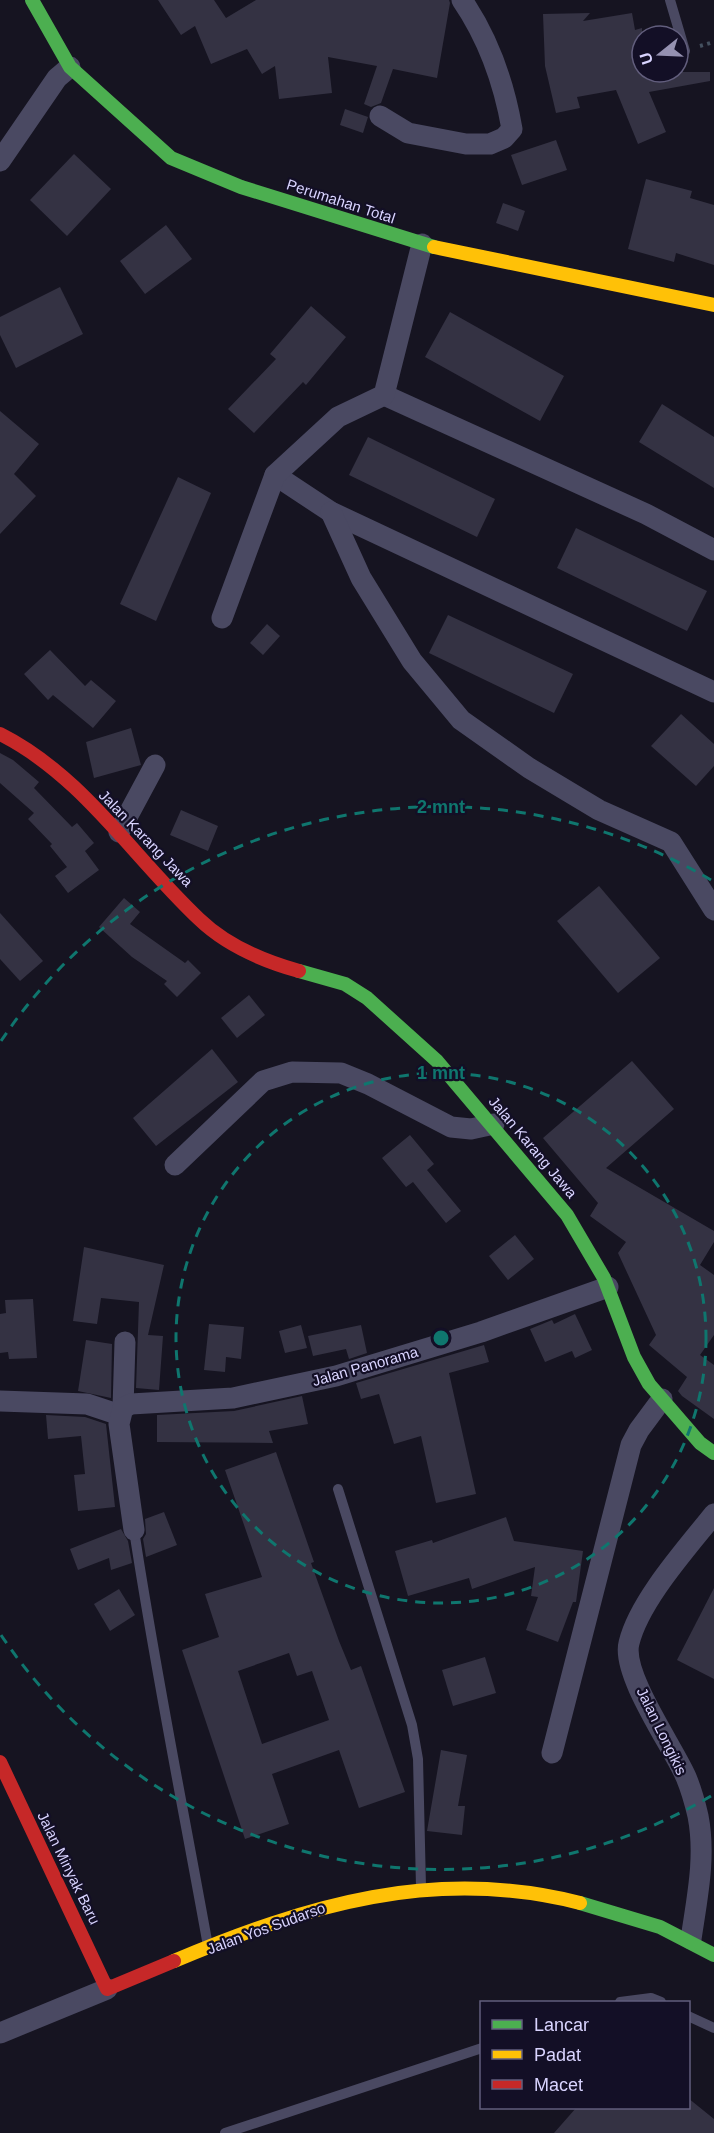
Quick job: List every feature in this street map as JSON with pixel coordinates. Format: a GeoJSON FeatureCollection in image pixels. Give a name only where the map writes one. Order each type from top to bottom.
{"type":"FeatureCollection","features":[{"type":"Feature","properties":{"kind":"street","name":"Perumahan Total"},"geometry":{"type":"LineString","coordinates":[[32,0],[70,67],[171,158],[241,187],[422,244],[714,306]]}},
{"type":"Feature","properties":{"kind":"street"},"geometry":{"type":"LineString","coordinates":[[380,116],[408,133],[466,144],[490,144],[504,138],[512,129],[501,81],[481,32],[462,0]]}},
{"type":"Feature","properties":{"kind":"street"},"geometry":{"type":"LineString","coordinates":[[0,161],[44,95],[57,78],[70,67]]}},
{"type":"Feature","properties":{"kind":"street"},"geometry":{"type":"LineString","coordinates":[[384,395],[422,244]]}},
{"type":"Feature","properties":{"kind":"street"},"geometry":{"type":"LineString","coordinates":[[222,618],[275,475],[338,417],[384,395],[646,514],[714,550]]}},
{"type":"Feature","properties":{"kind":"street"},"geometry":{"type":"LineString","coordinates":[[275,475],[331,512],[714,692]]}},
{"type":"Feature","properties":{"kind":"street"},"geometry":{"type":"LineString","coordinates":[[331,512],[361,578],[412,661],[461,720],[529,768],[598,810],[671,842],[714,910]]}},
{"type":"Feature","properties":{"kind":"street","name":"Jalan Karang Jawa"},"geometry":{"type":"LineString","coordinates":[[0,734],[28,748],[56,771],[119,832],[200,920],[245,951],[277,965],[345,984],[367,998],[437,1061],[494,1124],[567,1215],[608,1287],[634,1357],[649,1384],[700,1443],[714,1453]]}},
{"type":"Feature","properties":{"kind":"street"},"geometry":{"type":"LineString","coordinates":[[119,832],[154,765]]}},
{"type":"Feature","properties":{"kind":"street"},"geometry":{"type":"LineString","coordinates":[[175,1165],[263,1081],[292,1072],[341,1073],[368,1084],[451,1127],[471,1129],[494,1124]]}},
{"type":"Feature","properties":{"kind":"street","name":"Jalan Panorama"},"geometry":{"type":"LineString","coordinates":[[0,1401],[87,1404],[121,1411],[131,1404],[233,1398],[336,1376],[481,1332],[608,1287]]}},
{"type":"Feature","properties":{"kind":"street"},"geometry":{"type":"LineString","coordinates":[[125,1342],[121,1411],[134,1530]]}},
{"type":"Feature","properties":{"kind":"street"},"geometry":{"type":"LineString","coordinates":[[552,1753],[632,1445],[639,1430],[662,1399]]}},
{"type":"Feature","properties":{"kind":"street","name":"Jalan Longikis"},"geometry":{"type":"LineString","coordinates":[[691,1939],[701,1865],[698,1816],[686,1776],[650,1714],[631,1664],[628,1645],[640,1614],[714,1514]]}},
{"type":"Feature","properties":{"kind":"street","name":"Jalan Minyak Baru"},"geometry":{"type":"LineString","coordinates":[[0,1762],[107,1989]]}},
{"type":"Feature","properties":{"kind":"street","name":"Jalan Yos Sudarso"},"geometry":{"type":"LineString","coordinates":[[0,2032],[285,1918],[333,1904],[421,1890],[466,1888],[514,1891],[580,1902],[646,1920],[691,1939],[714,1955]]}},
{"type":"Feature","properties":{"kind":"lane"},"geometry":{"type":"LineString","coordinates":[[669,0],[677,24]]}},
{"type":"Feature","properties":{"kind":"lane"},"geometry":{"type":"LineString","coordinates":[[338,1489],[412,1725],[418,1759],[421,1890]]}},
{"type":"Feature","properties":{"kind":"lane"},"geometry":{"type":"LineString","coordinates":[[134,1530],[150,1636],[174,1752],[208,1949]]}},
{"type":"Feature","properties":{"kind":"lane"},"geometry":{"type":"LineString","coordinates":[[628,2001],[651,1998],[658,2001]]}},
{"type":"Feature","properties":{"kind":"lane"},"geometry":{"type":"LineString","coordinates":[[690,2017],[714,2028]]}},
{"type":"Feature","properties":{"kind":"lane"},"geometry":{"type":"LineString","coordinates":[[225,2133],[480,2049]]}},
{"type":"Feature","properties":{"kind":"building"},"geometry":{"type":"Polygon","coordinates":[[[158,0],[214,0],[226,18],[256,0],[449,0],[450,3],[437,78],[393,69],[381,103],[371,107],[364,104],[377,66],[328,57],[332,93],[279,99],[275,66],[262,74],[247,49],[211,64],[195,26],[181,35],[158,0]]]}},
{"type":"Feature","properties":{"kind":"building"},"geometry":{"type":"Polygon","coordinates":[[[590,13],[583,21],[632,13],[634,24],[630,24],[630,84],[690,84],[690,72],[710,72],[710,81],[649,92],[666,132],[638,144],[616,90],[577,97],[580,108],[556,113],[545,66],[543,14],[590,13]]]}},
{"type":"Feature","properties":{"kind":"building"},"geometry":{"type":"Polygon","coordinates":[[[345,109],[368,117],[363,133],[340,125],[345,109]]]}},
{"type":"Feature","properties":{"kind":"building"},"geometry":{"type":"Polygon","coordinates":[[[556,140],[567,170],[522,185],[511,155],[556,140]]]}},
{"type":"Feature","properties":{"kind":"building"},"geometry":{"type":"Polygon","coordinates":[[[74,154],[111,189],[67,236],[30,200],[74,154]]]}},
{"type":"Feature","properties":{"kind":"building"},"geometry":{"type":"Polygon","coordinates":[[[646,179],[692,191],[690,198],[714,205],[714,265],[676,253],[674,262],[628,249],[646,179]]]}},
{"type":"Feature","properties":{"kind":"building"},"geometry":{"type":"Polygon","coordinates":[[[503,203],[525,211],[518,231],[496,223],[503,203]]]}},
{"type":"Feature","properties":{"kind":"building"},"geometry":{"type":"Polygon","coordinates":[[[166,225],[192,259],[145,294],[120,261],[166,225]]]}},
{"type":"Feature","properties":{"kind":"building"},"geometry":{"type":"Polygon","coordinates":[[[60,287],[83,334],[16,368],[0,335],[0,317],[60,287]]]}},
{"type":"Feature","properties":{"kind":"building"},"geometry":{"type":"Polygon","coordinates":[[[311,306],[346,337],[306,385],[303,382],[254,433],[228,409],[276,359],[270,354],[311,306]]]}},
{"type":"Feature","properties":{"kind":"building"},"geometry":{"type":"Polygon","coordinates":[[[450,312],[564,376],[540,421],[425,357],[450,312]]]}},
{"type":"Feature","properties":{"kind":"building"},"geometry":{"type":"Polygon","coordinates":[[[662,404],[714,437],[714,488],[639,442],[662,404]]]}},
{"type":"Feature","properties":{"kind":"building"},"geometry":{"type":"Polygon","coordinates":[[[0,411],[39,444],[14,474],[36,496],[0,534],[0,411]]]}},
{"type":"Feature","properties":{"kind":"building"},"geometry":{"type":"Polygon","coordinates":[[[368,437],[495,499],[477,537],[349,475],[368,437]]]}},
{"type":"Feature","properties":{"kind":"building"},"geometry":{"type":"Polygon","coordinates":[[[178,477],[211,493],[156,621],[120,604],[178,477]]]}},
{"type":"Feature","properties":{"kind":"building"},"geometry":{"type":"Polygon","coordinates":[[[576,528],[707,591],[687,631],[557,568],[576,528]]]}},
{"type":"Feature","properties":{"kind":"building"},"geometry":{"type":"Polygon","coordinates":[[[448,615],[573,674],[554,713],[429,653],[448,615]]]}},
{"type":"Feature","properties":{"kind":"building"},"geometry":{"type":"Polygon","coordinates":[[[267,624],[280,636],[263,655],[250,643],[267,624]]]}},
{"type":"Feature","properties":{"kind":"building"},"geometry":{"type":"Polygon","coordinates":[[[50,650],[85,686],[91,680],[116,701],[93,728],[53,695],[48,700],[24,674],[50,650]]]}},
{"type":"Feature","properties":{"kind":"building"},"geometry":{"type":"Polygon","coordinates":[[[681,714],[714,744],[714,766],[696,786],[651,746],[681,714]]]}},
{"type":"Feature","properties":{"kind":"building"},"geometry":{"type":"Polygon","coordinates":[[[131,728],[141,765],[94,778],[86,742],[131,728]]]}},
{"type":"Feature","properties":{"kind":"building"},"geometry":{"type":"Polygon","coordinates":[[[0,753],[13,760],[39,782],[34,788],[72,827],[77,823],[94,843],[85,851],[99,870],[68,893],[55,876],[67,867],[50,846],[52,844],[28,819],[34,813],[0,783],[0,753]]]}},
{"type":"Feature","properties":{"kind":"building"},"geometry":{"type":"Polygon","coordinates":[[[181,810],[218,826],[208,851],[170,835],[181,810]]]}},
{"type":"Feature","properties":{"kind":"building"},"geometry":{"type":"Polygon","coordinates":[[[599,886],[660,958],[618,993],[557,921],[599,886]]]}},
{"type":"Feature","properties":{"kind":"building"},"geometry":{"type":"Polygon","coordinates":[[[124,898],[140,912],[130,924],[185,963],[188,960],[201,973],[177,997],[164,984],[167,981],[132,957],[99,927],[124,898]]]}},
{"type":"Feature","properties":{"kind":"building"},"geometry":{"type":"Polygon","coordinates":[[[0,913],[43,961],[20,981],[0,959],[0,913]]]}},
{"type":"Feature","properties":{"kind":"building"},"geometry":{"type":"Polygon","coordinates":[[[249,995],[265,1015],[237,1038],[221,1018],[249,995]]]}},
{"type":"Feature","properties":{"kind":"building"},"geometry":{"type":"Polygon","coordinates":[[[212,1049],[238,1082],[156,1146],[133,1118],[212,1049]]]}},
{"type":"Feature","properties":{"kind":"building"},"geometry":{"type":"Polygon","coordinates":[[[632,1061],[674,1109],[606,1168],[714,1231],[714,1242],[700,1265],[714,1275],[714,1335],[700,1355],[714,1365],[714,1419],[682,1396],[678,1391],[687,1377],[649,1345],[656,1335],[618,1253],[626,1242],[590,1216],[598,1203],[543,1138],[632,1061]]]}},
{"type":"Feature","properties":{"kind":"building"},"geometry":{"type":"Polygon","coordinates":[[[410,1135],[434,1164],[427,1170],[461,1211],[446,1223],[413,1182],[406,1187],[382,1158],[410,1135]]]}},
{"type":"Feature","properties":{"kind":"building"},"geometry":{"type":"Polygon","coordinates":[[[515,1235],[534,1259],[508,1280],[489,1256],[515,1235]]]}},
{"type":"Feature","properties":{"kind":"building"},"geometry":{"type":"Polygon","coordinates":[[[84,1247],[164,1265],[148,1335],[163,1336],[159,1390],[136,1388],[139,1302],[101,1298],[97,1324],[73,1321],[84,1247]]]}},
{"type":"Feature","properties":{"kind":"building"},"geometry":{"type":"Polygon","coordinates":[[[33,1299],[37,1358],[9,1359],[8,1352],[0,1353],[0,1314],[6,1313],[5,1300],[33,1299]]]}},
{"type":"Feature","properties":{"kind":"building"},"geometry":{"type":"Polygon","coordinates":[[[575,1314],[592,1350],[575,1358],[572,1351],[545,1362],[530,1329],[552,1320],[554,1324],[575,1314]]]}},
{"type":"Feature","properties":{"kind":"building"},"geometry":{"type":"Polygon","coordinates":[[[209,1324],[244,1327],[241,1359],[226,1357],[225,1372],[204,1370],[209,1324]]]}},
{"type":"Feature","properties":{"kind":"building"},"geometry":{"type":"Polygon","coordinates":[[[301,1325],[307,1348],[285,1353],[279,1331],[301,1325]]]}},
{"type":"Feature","properties":{"kind":"building"},"geometry":{"type":"Polygon","coordinates":[[[361,1325],[367,1353],[349,1359],[346,1349],[313,1356],[308,1336],[361,1325]]]}},
{"type":"Feature","properties":{"kind":"building"},"geometry":{"type":"Polygon","coordinates":[[[86,1340],[112,1344],[111,1398],[78,1391],[86,1340]]]}},
{"type":"Feature","properties":{"kind":"building"},"geometry":{"type":"Polygon","coordinates":[[[484,1345],[489,1362],[449,1373],[476,1494],[436,1503],[421,1436],[394,1444],[379,1394],[361,1399],[356,1383],[484,1345]]]}},
{"type":"Feature","properties":{"kind":"building"},"geometry":{"type":"Polygon","coordinates":[[[302,1396],[308,1424],[269,1431],[273,1443],[157,1442],[157,1415],[234,1411],[302,1396]]]}},
{"type":"Feature","properties":{"kind":"building"},"geometry":{"type":"Polygon","coordinates":[[[46,1415],[85,1417],[106,1424],[115,1507],[78,1511],[74,1475],[85,1474],[81,1436],[48,1439],[46,1415]]]}},
{"type":"Feature","properties":{"kind":"building"},"geometry":{"type":"Polygon","coordinates":[[[276,1452],[314,1562],[311,1563],[339,1641],[351,1670],[361,1666],[405,1792],[359,1808],[339,1750],[272,1774],[289,1824],[245,1839],[182,1650],[219,1637],[205,1594],[262,1577],[225,1470],[276,1452]],[[289,1653],[238,1671],[262,1744],[329,1720],[312,1671],[297,1676],[289,1653]]]}},
{"type":"Feature","properties":{"kind":"building"},"geometry":{"type":"Polygon","coordinates":[[[164,1512],[177,1545],[146,1557],[143,1539],[146,1534],[145,1519],[164,1512]]]}},
{"type":"Feature","properties":{"kind":"building"},"geometry":{"type":"Polygon","coordinates":[[[506,1517],[514,1541],[583,1551],[576,1602],[573,1602],[558,1642],[526,1630],[538,1597],[531,1596],[535,1567],[472,1589],[469,1578],[408,1596],[395,1551],[432,1540],[433,1543],[506,1517]]]}},
{"type":"Feature","properties":{"kind":"building"},"geometry":{"type":"Polygon","coordinates":[[[121,1529],[128,1541],[132,1563],[111,1570],[109,1558],[78,1570],[70,1549],[121,1529]]]}},
{"type":"Feature","properties":{"kind":"building"},"geometry":{"type":"Polygon","coordinates":[[[714,1588],[714,1679],[677,1660],[714,1588]]]}},
{"type":"Feature","properties":{"kind":"building"},"geometry":{"type":"Polygon","coordinates":[[[119,1589],[135,1615],[110,1631],[94,1604],[119,1589]]]}},
{"type":"Feature","properties":{"kind":"building"},"geometry":{"type":"Polygon","coordinates":[[[485,1657],[496,1693],[453,1706],[442,1670],[485,1657]]]}},
{"type":"Feature","properties":{"kind":"building"},"geometry":{"type":"Polygon","coordinates":[[[441,1750],[467,1755],[458,1806],[465,1806],[462,1835],[427,1831],[441,1750]]]}},
{"type":"Feature","properties":{"kind":"building"},"geometry":{"type":"Polygon","coordinates":[[[690,2100],[714,2119],[714,2133],[554,2133],[575,2109],[690,2109],[690,2100]]]}},
{"type":"Feature","properties":{"kind":"traffic: fast"},"geometry":{"type":"LineString","coordinates":[[32,0],[70,67],[171,158],[241,187],[434,247]]}},
{"type":"Feature","properties":{"kind":"traffic: fast"},"geometry":{"type":"LineString","coordinates":[[299,971],[345,984],[367,998],[437,1061],[567,1215],[604,1278],[634,1357],[649,1384],[700,1443],[714,1453]]}},
{"type":"Feature","properties":{"kind":"traffic: fast"},"geometry":{"type":"LineString","coordinates":[[580,1903],[660,1927],[714,1955]]}},
{"type":"Feature","properties":{"kind":"traffic: slow"},"geometry":{"type":"LineString","coordinates":[[434,247],[714,305]]}},
{"type":"Feature","properties":{"kind":"traffic: slow"},"geometry":{"type":"LineString","coordinates":[[174,1961],[273,1923],[323,1908],[372,1897],[423,1890],[474,1889],[526,1893],[580,1903]]}},
{"type":"Feature","properties":{"kind":"traffic: jam"},"geometry":{"type":"LineString","coordinates":[[0,734],[29,751],[82,794],[175,895],[221,937],[246,951],[299,971]]}},
{"type":"Feature","properties":{"kind":"traffic: jam"},"geometry":{"type":"LineString","coordinates":[[0,1762],[107,1989],[174,1961]]}}]}
